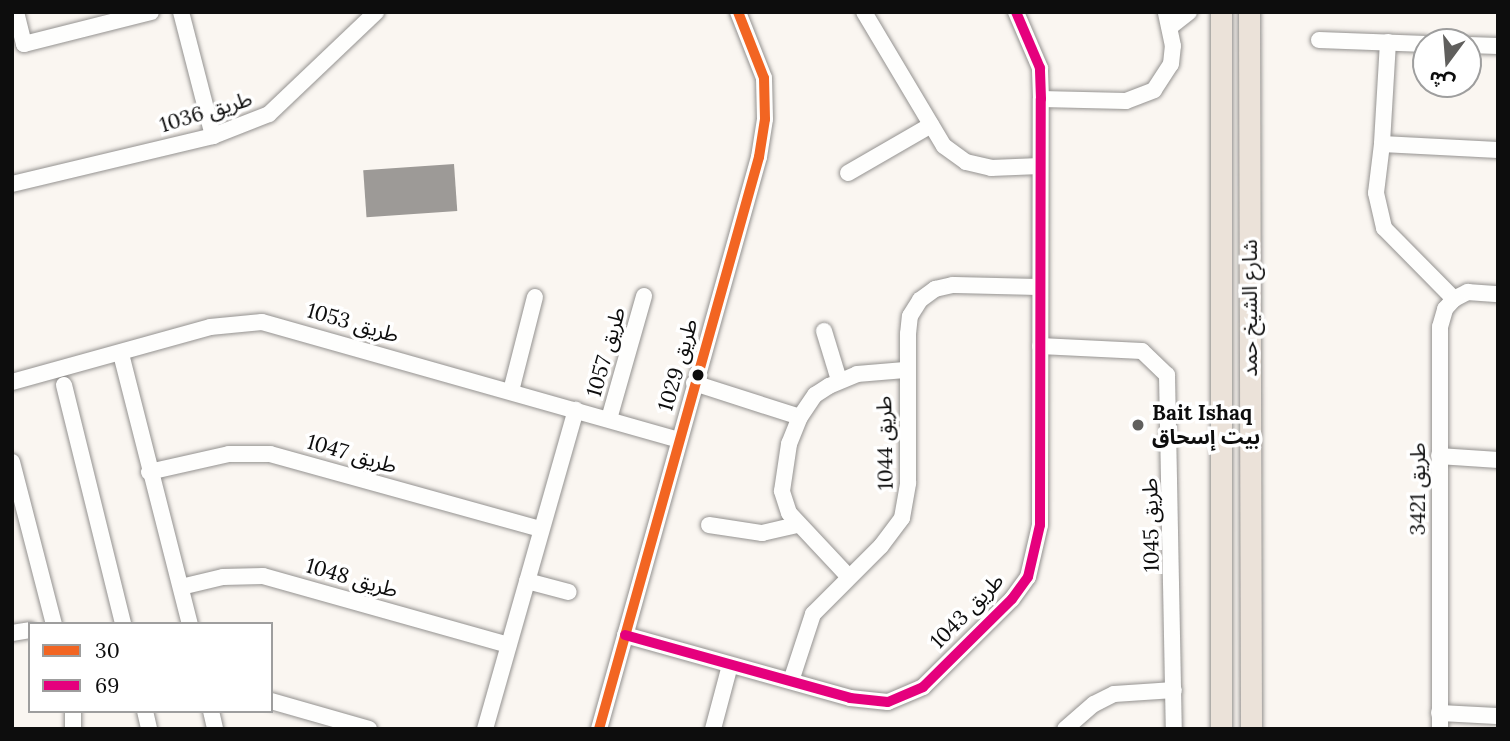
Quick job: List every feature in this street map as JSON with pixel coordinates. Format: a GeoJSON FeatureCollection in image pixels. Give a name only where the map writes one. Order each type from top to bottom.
{"type":"FeatureCollection","features":[{"type":"Feature","properties":{"kind":"main road","name":"شارع الشيخ حمد"},"geometry":{"type":"LineString","coordinates":[[1221,12],[1221,729]]}},
{"type":"Feature","properties":{"kind":"main road","name":"شارع الشيخ حمد"},"geometry":{"type":"LineString","coordinates":[[1249,12],[1251,729]]}},
{"type":"Feature","properties":{"kind":"street"},"geometry":{"type":"LineString","coordinates":[[16,12],[24,44],[99,18],[151,12]]}},
{"type":"Feature","properties":{"kind":"street"},"geometry":{"type":"LineString","coordinates":[[181,12],[214,136]]}},
{"type":"Feature","properties":{"kind":"street","name":"طريق 1036"},"geometry":{"type":"LineString","coordinates":[[12,184],[214,136],[269,114],[376,12]]}},
{"type":"Feature","properties":{"kind":"street","name":"طريق 1029"},"geometry":{"type":"LineString","coordinates":[[598,729],[765,119],[764,78],[738,12]]}},
{"type":"Feature","properties":{"kind":"street"},"geometry":{"type":"LineString","coordinates":[[864,12],[944,146],[966,162],[991,169],[1040,166]]}},
{"type":"Feature","properties":{"kind":"street","name":"طريق 1043"},"geometry":{"type":"LineString","coordinates":[[625,635],[868,702],[906,696],[923,687],[1012,598],[1037,551],[1040,346],[1040,68],[1016,12]]}},
{"type":"Feature","properties":{"kind":"street"},"geometry":{"type":"LineString","coordinates":[[1041,99],[1141,98],[1154,90],[1171,64],[1168,20],[1189,12]]}},
{"type":"Feature","properties":{"kind":"street"},"geometry":{"type":"LineString","coordinates":[[1319,40],[1412,43]]}},
{"type":"Feature","properties":{"kind":"street"},"geometry":{"type":"LineString","coordinates":[[1388,42],[1376,193],[1384,228],[1454,299],[1468,292],[1498,294]]}},
{"type":"Feature","properties":{"kind":"street"},"geometry":{"type":"LineString","coordinates":[[848,173],[931,125]]}},
{"type":"Feature","properties":{"kind":"street"},"geometry":{"type":"LineString","coordinates":[[1382,144],[1498,150]]}},
{"type":"Feature","properties":{"kind":"street","name":"طريق 1044"},"geometry":{"type":"LineString","coordinates":[[791,681],[813,614],[893,533],[907,500],[905,370],[910,316],[920,300],[935,289],[953,285],[1040,287]]}},
{"type":"Feature","properties":{"kind":"street","name":"طريق 1057"},"geometry":{"type":"LineString","coordinates":[[609,419],[644,296]]}},
{"type":"Feature","properties":{"kind":"street"},"geometry":{"type":"LineString","coordinates":[[511,391],[535,297]]}},
{"type":"Feature","properties":{"kind":"street","name":"طريق 3421"},"geometry":{"type":"LineString","coordinates":[[1440,721],[1440,327],[1445,309],[1454,299]]}},
{"type":"Feature","properties":{"kind":"street","name":"طريق 1053"},"geometry":{"type":"LineString","coordinates":[[12,382],[211,327],[262,322],[678,440]]}},
{"type":"Feature","properties":{"kind":"street"},"geometry":{"type":"LineString","coordinates":[[824,331],[839,380]]}},
{"type":"Feature","properties":{"kind":"street","name":"طريق 1045"},"geometry":{"type":"LineString","coordinates":[[1040,346],[1142,351],[1167,375],[1174,729]]}},
{"type":"Feature","properties":{"kind":"street"},"geometry":{"type":"LineString","coordinates":[[121,354],[190,622]]}},
{"type":"Feature","properties":{"kind":"street","name":"طريق 1044"},"geometry":{"type":"LineString","coordinates":[[848,576],[796,525],[782,491],[789,444],[800,417],[815,395],[839,380],[877,371],[905,370]]}},
{"type":"Feature","properties":{"kind":"street"},"geometry":{"type":"LineString","coordinates":[[694,383],[800,417]]}},
{"type":"Feature","properties":{"kind":"street"},"geometry":{"type":"LineString","coordinates":[[64,385],[123,622]]}},
{"type":"Feature","properties":{"kind":"street"},"geometry":{"type":"LineString","coordinates":[[485,729],[576,410]]}},
{"type":"Feature","properties":{"kind":"street","name":"طريق 1047"},"geometry":{"type":"LineString","coordinates":[[149,472],[229,454],[270,454],[541,529]]}},
{"type":"Feature","properties":{"kind":"street"},"geometry":{"type":"LineString","coordinates":[[1439,456],[1498,460]]}},
{"type":"Feature","properties":{"kind":"street"},"geometry":{"type":"LineString","coordinates":[[12,462],[19,513],[53,622]]}},
{"type":"Feature","properties":{"kind":"street"},"geometry":{"type":"LineString","coordinates":[[709,525],[754,533],[796,525]]}},
{"type":"Feature","properties":{"kind":"street","name":"طريق 1048"},"geometry":{"type":"LineString","coordinates":[[181,587],[223,577],[263,576],[509,645]]}},
{"type":"Feature","properties":{"kind":"street"},"geometry":{"type":"LineString","coordinates":[[527,581],[569,592]]}},
{"type":"Feature","properties":{"kind":"street"},"geometry":{"type":"LineString","coordinates":[[713,729],[730,665]]}},
{"type":"Feature","properties":{"kind":"street"},"geometry":{"type":"LineString","coordinates":[[1065,729],[1094,704],[1114,694],[1174,690]]}},
{"type":"Feature","properties":{"kind":"street"},"geometry":{"type":"LineString","coordinates":[[273,702],[369,729]]}},
{"type":"Feature","properties":{"kind":"street"},"geometry":{"type":"LineString","coordinates":[[1440,721],[1498,716]]}},
{"type":"Feature","properties":{"kind":"building"},"geometry":{"type":"Polygon","coordinates":[[[454,164],[457,211],[367,217],[363,170],[454,164]]]}},
{"type":"Feature","properties":{"kind":"transit line","name":"30"},"geometry":{"type":"LineString","coordinates":[[599,729],[759,157],[765,119],[764,78],[738,12]]}},
{"type":"Feature","properties":{"kind":"transit line","name":"69"},"geometry":{"type":"LineString","coordinates":[[625,635],[850,698],[888,702],[923,687],[1012,599],[1028,577],[1040,525],[1041,99],[1040,68],[1016,12]]}},
{"type":"Feature","properties":{"kind":"place","name":"Bait Ishaq بيت إسحاق"},"geometry":{"type":"Point","coordinates":[1138,425]}}]}
